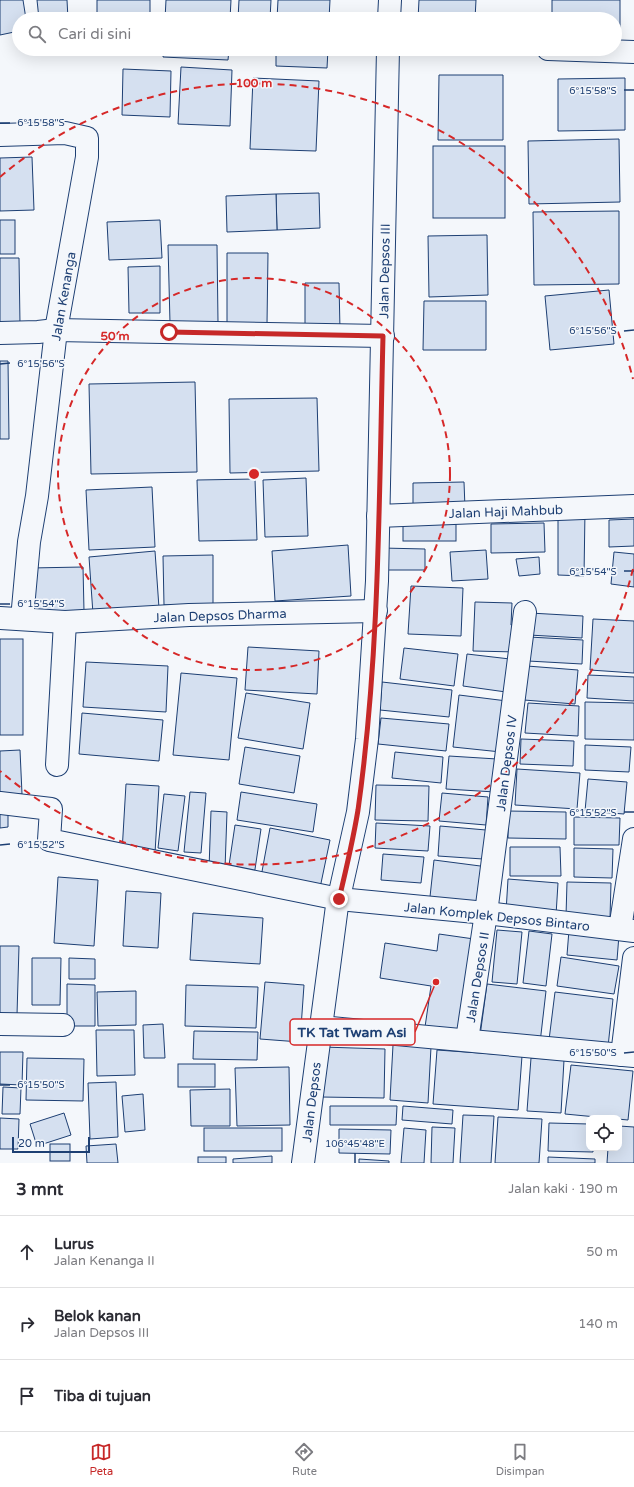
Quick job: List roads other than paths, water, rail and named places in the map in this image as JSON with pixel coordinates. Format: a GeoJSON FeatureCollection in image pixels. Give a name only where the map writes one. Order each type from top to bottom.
{"type":"FeatureCollection","features":[{"type":"Feature","properties":{"kind":"street"},"geometry":{"type":"LineString","coordinates":[[389,12],[390,0]]}},
{"type":"Feature","properties":{"kind":"street"},"geometry":{"type":"LineString","coordinates":[[622,52],[634,52]]}},
{"type":"Feature","properties":{"kind":"street","name":"Jalan Depsos III"},"geometry":{"type":"LineString","coordinates":[[349,900],[358,805],[367,739],[376,611],[388,56]]}},
{"type":"Feature","properties":{"kind":"street","name":"Jalan Kenanga"},"geometry":{"type":"LineString","coordinates":[[0,135],[65,133],[87,138],[88,157],[56,330],[37,496],[29,542],[22,620]]}},
{"type":"Feature","properties":{"kind":"street"},"geometry":{"type":"LineString","coordinates":[[0,333],[56,330],[256,335],[383,336]]}},
{"type":"Feature","properties":{"kind":"street","name":"Jalan Haji Mahbub"},"geometry":{"type":"LineString","coordinates":[[378,516],[634,506]]}},
{"type":"Feature","properties":{"kind":"street","name":"Jalan Depsos Dharma"},"geometry":{"type":"LineString","coordinates":[[65,622],[189,615],[376,611]]}},
{"type":"Feature","properties":{"kind":"street","name":"Jalan Depsos IV"},"geometry":{"type":"LineString","coordinates":[[486,913],[525,612]]}},
{"type":"Feature","properties":{"kind":"street"},"geometry":{"type":"LineString","coordinates":[[0,618],[65,622],[57,765]]}},
{"type":"Feature","properties":{"kind":"street","name":"Jalan Komplek Depsos Bintaro"},"geometry":{"type":"LineString","coordinates":[[0,803],[51,809],[49,840],[349,900],[486,913],[627,930]]}},
{"type":"Feature","properties":{"kind":"street"},"geometry":{"type":"LineString","coordinates":[[627,930],[634,839]]}},
{"type":"Feature","properties":{"kind":"street","name":"Jalan Depsos"},"geometry":{"type":"LineString","coordinates":[[303,1163],[320,1027],[349,900]]}},
{"type":"Feature","properties":{"kind":"street","name":"Jalan Depsos II"},"geometry":{"type":"LineString","coordinates":[[467,1040],[486,913]]}},
{"type":"Feature","properties":{"kind":"street","name":"Jalan Depsos II"},"geometry":{"type":"LineString","coordinates":[[320,1027],[628,1055],[634,958]]}},
{"type":"Feature","properties":{"kind":"street"},"geometry":{"type":"LineString","coordinates":[[0,1024],[63,1025]]}},
{"type":"Feature","properties":{"kind":"place","name":"TK Tat Twam Asi"},"geometry":{"type":"Point","coordinates":[436,982]}}]}
